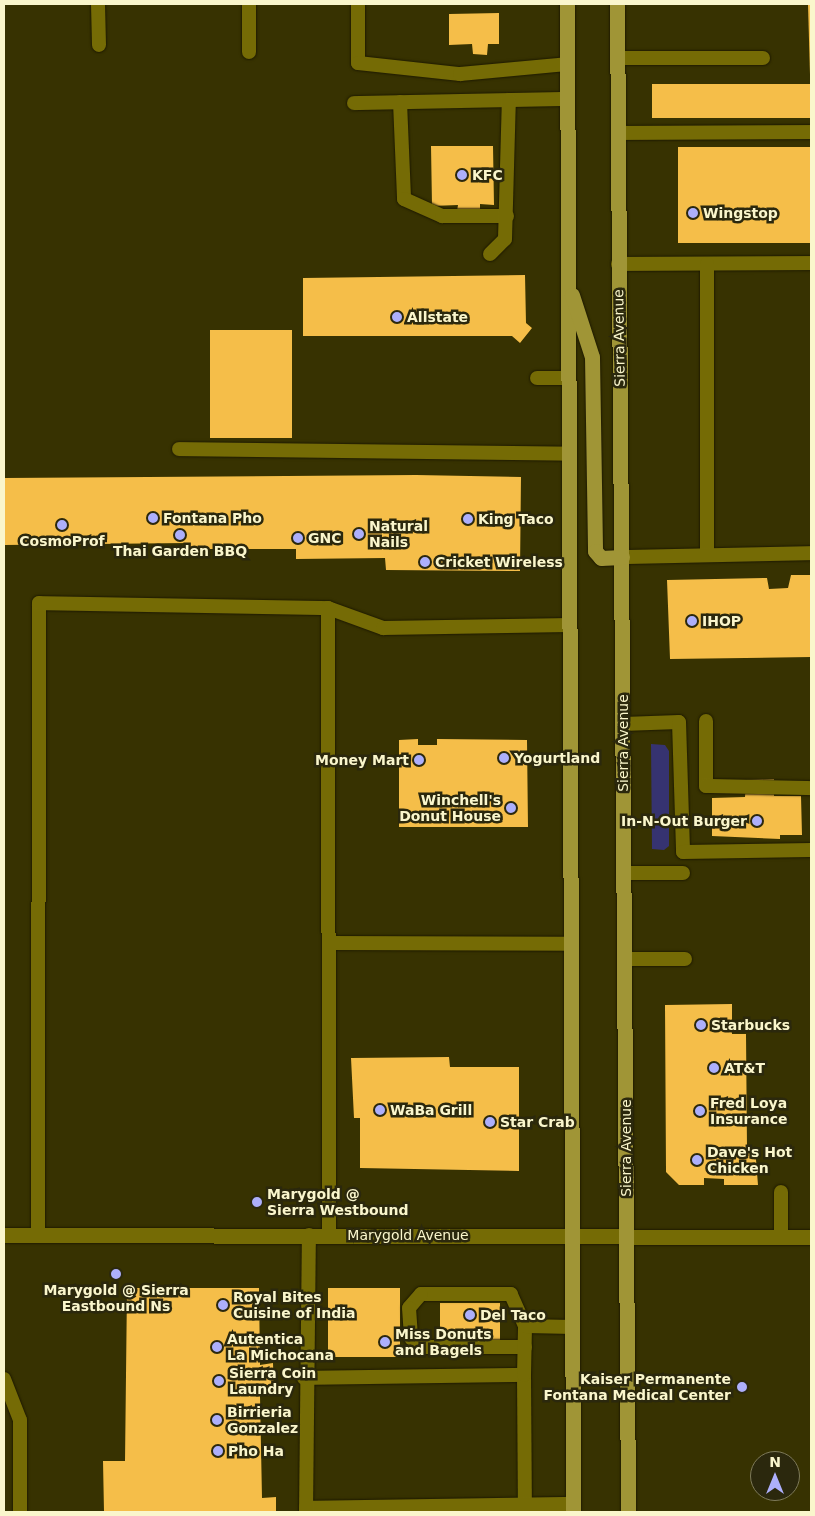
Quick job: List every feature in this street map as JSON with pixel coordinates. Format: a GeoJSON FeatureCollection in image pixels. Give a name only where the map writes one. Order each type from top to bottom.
{"type":"FeatureCollection","features":[{"type":"Feature","properties":{"kind":"main road"},"geometry":{"type":"LineString","coordinates":[[567,4],[574,1508]]}},
{"type":"Feature","properties":{"kind":"main road","name":"Sierra Avenue"},"geometry":{"type":"LineString","coordinates":[[617,4],[628,1512]]}},
{"type":"Feature","properties":{"kind":"main road"},"geometry":{"type":"LineString","coordinates":[[568,284],[592,357],[595,551],[601,558],[622,557]]}},
{"type":"Feature","properties":{"kind":"street","name":"Marygold Avenue"},"geometry":{"type":"LineString","coordinates":[[4,1235],[811,1236]]}},
{"type":"Feature","properties":{"kind":"lane"},"geometry":{"type":"LineString","coordinates":[[98,4],[99,45]]}},
{"type":"Feature","properties":{"kind":"lane"},"geometry":{"type":"LineString","coordinates":[[249,4],[249,52]]}},
{"type":"Feature","properties":{"kind":"lane"},"geometry":{"type":"LineString","coordinates":[[358,4],[358,63],[460,74],[567,64]]}},
{"type":"Feature","properties":{"kind":"lane"},"geometry":{"type":"LineString","coordinates":[[618,58],[763,58]]}},
{"type":"Feature","properties":{"kind":"lane"},"geometry":{"type":"LineString","coordinates":[[354,102],[568,99]]}},
{"type":"Feature","properties":{"kind":"lane"},"geometry":{"type":"LineString","coordinates":[[490,254],[505,239],[509,100]]}},
{"type":"Feature","properties":{"kind":"lane"},"geometry":{"type":"LineString","coordinates":[[400,102],[404,198],[442,216],[507,216]]}},
{"type":"Feature","properties":{"kind":"lane"},"geometry":{"type":"LineString","coordinates":[[619,133],[811,132]]}},
{"type":"Feature","properties":{"kind":"lane"},"geometry":{"type":"LineString","coordinates":[[618,264],[811,263]]}},
{"type":"Feature","properties":{"kind":"lane"},"geometry":{"type":"LineString","coordinates":[[707,264],[707,554]]}},
{"type":"Feature","properties":{"kind":"lane"},"geometry":{"type":"LineString","coordinates":[[538,378],[568,378]]}},
{"type":"Feature","properties":{"kind":"lane"},"geometry":{"type":"LineString","coordinates":[[179,449],[569,454]]}},
{"type":"Feature","properties":{"kind":"lane"},"geometry":{"type":"LineString","coordinates":[[622,557],[811,553]]}},
{"type":"Feature","properties":{"kind":"lane"},"geometry":{"type":"LineString","coordinates":[[38,1235],[39,603],[328,608],[383,628],[570,625]]}},
{"type":"Feature","properties":{"kind":"lane"},"geometry":{"type":"LineString","coordinates":[[328,608],[329,1235]]}},
{"type":"Feature","properties":{"kind":"lane"},"geometry":{"type":"LineString","coordinates":[[706,721],[706,786],[811,788]]}},
{"type":"Feature","properties":{"kind":"lane"},"geometry":{"type":"LineString","coordinates":[[623,724],[679,722],[683,852],[811,850]]}},
{"type":"Feature","properties":{"kind":"lane"},"geometry":{"type":"LineString","coordinates":[[624,873],[683,873]]}},
{"type":"Feature","properties":{"kind":"lane"},"geometry":{"type":"LineString","coordinates":[[329,943],[571,944]]}},
{"type":"Feature","properties":{"kind":"lane"},"geometry":{"type":"LineString","coordinates":[[624,959],[685,959]]}},
{"type":"Feature","properties":{"kind":"lane"},"geometry":{"type":"LineString","coordinates":[[781,1192],[781,1236]]}},
{"type":"Feature","properties":{"kind":"lane"},"geometry":{"type":"LineString","coordinates":[[309,1235],[304,1378],[306,1510],[574,1508]]}},
{"type":"Feature","properties":{"kind":"lane"},"geometry":{"type":"LineString","coordinates":[[525,1347],[422,1347],[411,1338],[409,1308],[420,1294],[511,1294],[525,1326],[525,1347],[524,1375],[525,1509]]}},
{"type":"Feature","properties":{"kind":"lane"},"geometry":{"type":"LineString","coordinates":[[525,1326],[573,1327]]}},
{"type":"Feature","properties":{"kind":"lane"},"geometry":{"type":"LineString","coordinates":[[304,1378],[524,1375]]}},
{"type":"Feature","properties":{"kind":"lane"},"geometry":{"type":"LineString","coordinates":[[4,1379],[20,1420],[20,1512]]}},
{"type":"Feature","properties":{"kind":"shaded area"},"geometry":{"type":"Polygon","coordinates":[[[651,744],[665,745],[669,751],[669,846],[664,850],[652,849],[651,744]]]}},
{"type":"Feature","properties":{"kind":"building"},"geometry":{"type":"Polygon","coordinates":[[[808,4],[811,4],[811,75],[810,75],[808,4]]]}},
{"type":"Feature","properties":{"kind":"building"},"geometry":{"type":"Polygon","coordinates":[[[499,13],[499,44],[488,44],[487,55],[473,54],[472,44],[449,45],[449,14],[499,13]]]}},
{"type":"Feature","properties":{"kind":"building"},"geometry":{"type":"Polygon","coordinates":[[[652,84],[811,84],[811,118],[652,118],[652,84]]]}},
{"type":"Feature","properties":{"kind":"building","name":"KFC"},"geometry":{"type":"Polygon","coordinates":[[[431,146],[493,146],[494,205],[480,204],[480,211],[457,211],[458,205],[432,206],[431,146]]]}},
{"type":"Feature","properties":{"kind":"building"},"geometry":{"type":"Polygon","coordinates":[[[678,147],[811,147],[811,243],[678,243],[678,147]]]}},
{"type":"Feature","properties":{"kind":"building"},"geometry":{"type":"Polygon","coordinates":[[[525,275],[526,323],[532,328],[520,343],[512,336],[303,336],[303,278],[525,275]]]}},
{"type":"Feature","properties":{"kind":"building"},"geometry":{"type":"Polygon","coordinates":[[[210,330],[292,330],[292,438],[210,438],[210,330]]]}},
{"type":"Feature","properties":{"kind":"building"},"geometry":{"type":"Polygon","coordinates":[[[416,475],[521,477],[520,571],[386,570],[385,558],[296,559],[296,549],[188,549],[188,543],[4,545],[4,478],[416,475]]]}},
{"type":"Feature","properties":{"kind":"building"},"geometry":{"type":"Polygon","coordinates":[[[791,575],[811,575],[811,657],[670,659],[667,580],[767,578],[769,589],[788,588],[791,575]]]}},
{"type":"Feature","properties":{"kind":"building"},"geometry":{"type":"Polygon","coordinates":[[[418,739],[418,745],[437,745],[437,739],[527,740],[528,827],[399,827],[399,740],[418,739]]]}},
{"type":"Feature","properties":{"kind":"building","name":"In-N-Out Burger"},"geometry":{"type":"Polygon","coordinates":[[[774,779],[774,796],[801,796],[802,835],[780,835],[780,839],[712,836],[712,798],[745,797],[746,780],[774,779]]]}},
{"type":"Feature","properties":{"kind":"building"},"geometry":{"type":"Polygon","coordinates":[[[732,1004],[732,1034],[746,1034],[747,1147],[755,1147],[758,1185],[724,1185],[724,1179],[704,1178],[704,1185],[679,1185],[666,1172],[665,1005],[732,1004]]]}},
{"type":"Feature","properties":{"kind":"building"},"geometry":{"type":"Polygon","coordinates":[[[449,1057],[450,1067],[519,1067],[519,1171],[360,1168],[360,1118],[354,1118],[351,1058],[449,1057]]]}},
{"type":"Feature","properties":{"kind":"building"},"geometry":{"type":"Polygon","coordinates":[[[127,1288],[259,1288],[260,1365],[273,1363],[274,1396],[260,1396],[262,1498],[276,1497],[276,1512],[104,1512],[103,1461],[125,1461],[127,1288]]]}},
{"type":"Feature","properties":{"kind":"building"},"geometry":{"type":"Polygon","coordinates":[[[328,1288],[400,1288],[400,1357],[328,1357],[328,1288]]]}},
{"type":"Feature","properties":{"kind":"building","name":"Del Taco"},"geometry":{"type":"Polygon","coordinates":[[[440,1303],[500,1303],[500,1341],[440,1341],[440,1303]]]}},
{"type":"Feature","properties":{"kind":"place","name":"KFC"},"geometry":{"type":"Point","coordinates":[462,175]}},
{"type":"Feature","properties":{"kind":"place","name":"Wingstop"},"geometry":{"type":"Point","coordinates":[693,213]}},
{"type":"Feature","properties":{"kind":"place","name":"Allstate"},"geometry":{"type":"Point","coordinates":[397,317]}},
{"type":"Feature","properties":{"kind":"place","name":"Fontana Pho"},"geometry":{"type":"Point","coordinates":[153,518]}},
{"type":"Feature","properties":{"kind":"place","name":"King Taco"},"geometry":{"type":"Point","coordinates":[468,519]}},
{"type":"Feature","properties":{"kind":"place","name":"CosmoProf"},"geometry":{"type":"Point","coordinates":[62,525]}},
{"type":"Feature","properties":{"kind":"place","name":"Natural Nails"},"geometry":{"type":"Point","coordinates":[359,534]}},
{"type":"Feature","properties":{"kind":"place","name":"Thai Garden BBQ"},"geometry":{"type":"Point","coordinates":[180,535]}},
{"type":"Feature","properties":{"kind":"place","name":"GNC"},"geometry":{"type":"Point","coordinates":[298,538]}},
{"type":"Feature","properties":{"kind":"place","name":"Cricket Wireless"},"geometry":{"type":"Point","coordinates":[425,562]}},
{"type":"Feature","properties":{"kind":"place","name":"IHOP"},"geometry":{"type":"Point","coordinates":[692,621]}},
{"type":"Feature","properties":{"kind":"place","name":"Yogurtland"},"geometry":{"type":"Point","coordinates":[504,758]}},
{"type":"Feature","properties":{"kind":"place","name":"Money Mart"},"geometry":{"type":"Point","coordinates":[419,760]}},
{"type":"Feature","properties":{"kind":"place","name":"Winchell's Donut House"},"geometry":{"type":"Point","coordinates":[511,808]}},
{"type":"Feature","properties":{"kind":"place","name":"In-N-Out Burger"},"geometry":{"type":"Point","coordinates":[757,821]}},
{"type":"Feature","properties":{"kind":"place","name":"Starbucks"},"geometry":{"type":"Point","coordinates":[701,1025]}},
{"type":"Feature","properties":{"kind":"place","name":"AT&T"},"geometry":{"type":"Point","coordinates":[714,1068]}},
{"type":"Feature","properties":{"kind":"place","name":"WaBa Grill"},"geometry":{"type":"Point","coordinates":[380,1110]}},
{"type":"Feature","properties":{"kind":"place","name":"Fred Loya Insurance"},"geometry":{"type":"Point","coordinates":[700,1111]}},
{"type":"Feature","properties":{"kind":"place","name":"Star Crab"},"geometry":{"type":"Point","coordinates":[490,1122]}},
{"type":"Feature","properties":{"kind":"place","name":"Dave's Hot Chicken"},"geometry":{"type":"Point","coordinates":[697,1160]}},
{"type":"Feature","properties":{"kind":"place","name":"Marygold @ Sierra Westbound"},"geometry":{"type":"Point","coordinates":[257,1202]}},
{"type":"Feature","properties":{"kind":"place","name":"Marygold @ Sierra Eastbound Ns"},"geometry":{"type":"Point","coordinates":[116,1274]}},
{"type":"Feature","properties":{"kind":"place","name":"Royal Bites Cuisine of India"},"geometry":{"type":"Point","coordinates":[223,1305]}},
{"type":"Feature","properties":{"kind":"place","name":"Del Taco"},"geometry":{"type":"Point","coordinates":[470,1315]}},
{"type":"Feature","properties":{"kind":"place","name":"Miss Donuts and Bagels"},"geometry":{"type":"Point","coordinates":[385,1342]}},
{"type":"Feature","properties":{"kind":"place","name":"Autentica La Michocana"},"geometry":{"type":"Point","coordinates":[217,1347]}},
{"type":"Feature","properties":{"kind":"place","name":"Sierra Coin Laundry"},"geometry":{"type":"Point","coordinates":[219,1381]}},
{"type":"Feature","properties":{"kind":"place","name":"Kaiser Permanente Fontana Medical Center"},"geometry":{"type":"Point","coordinates":[742,1387]}},
{"type":"Feature","properties":{"kind":"place","name":"Birrieria Gonzalez"},"geometry":{"type":"Point","coordinates":[217,1420]}},
{"type":"Feature","properties":{"kind":"place","name":"Pho Ha"},"geometry":{"type":"Point","coordinates":[218,1451]}}]}
